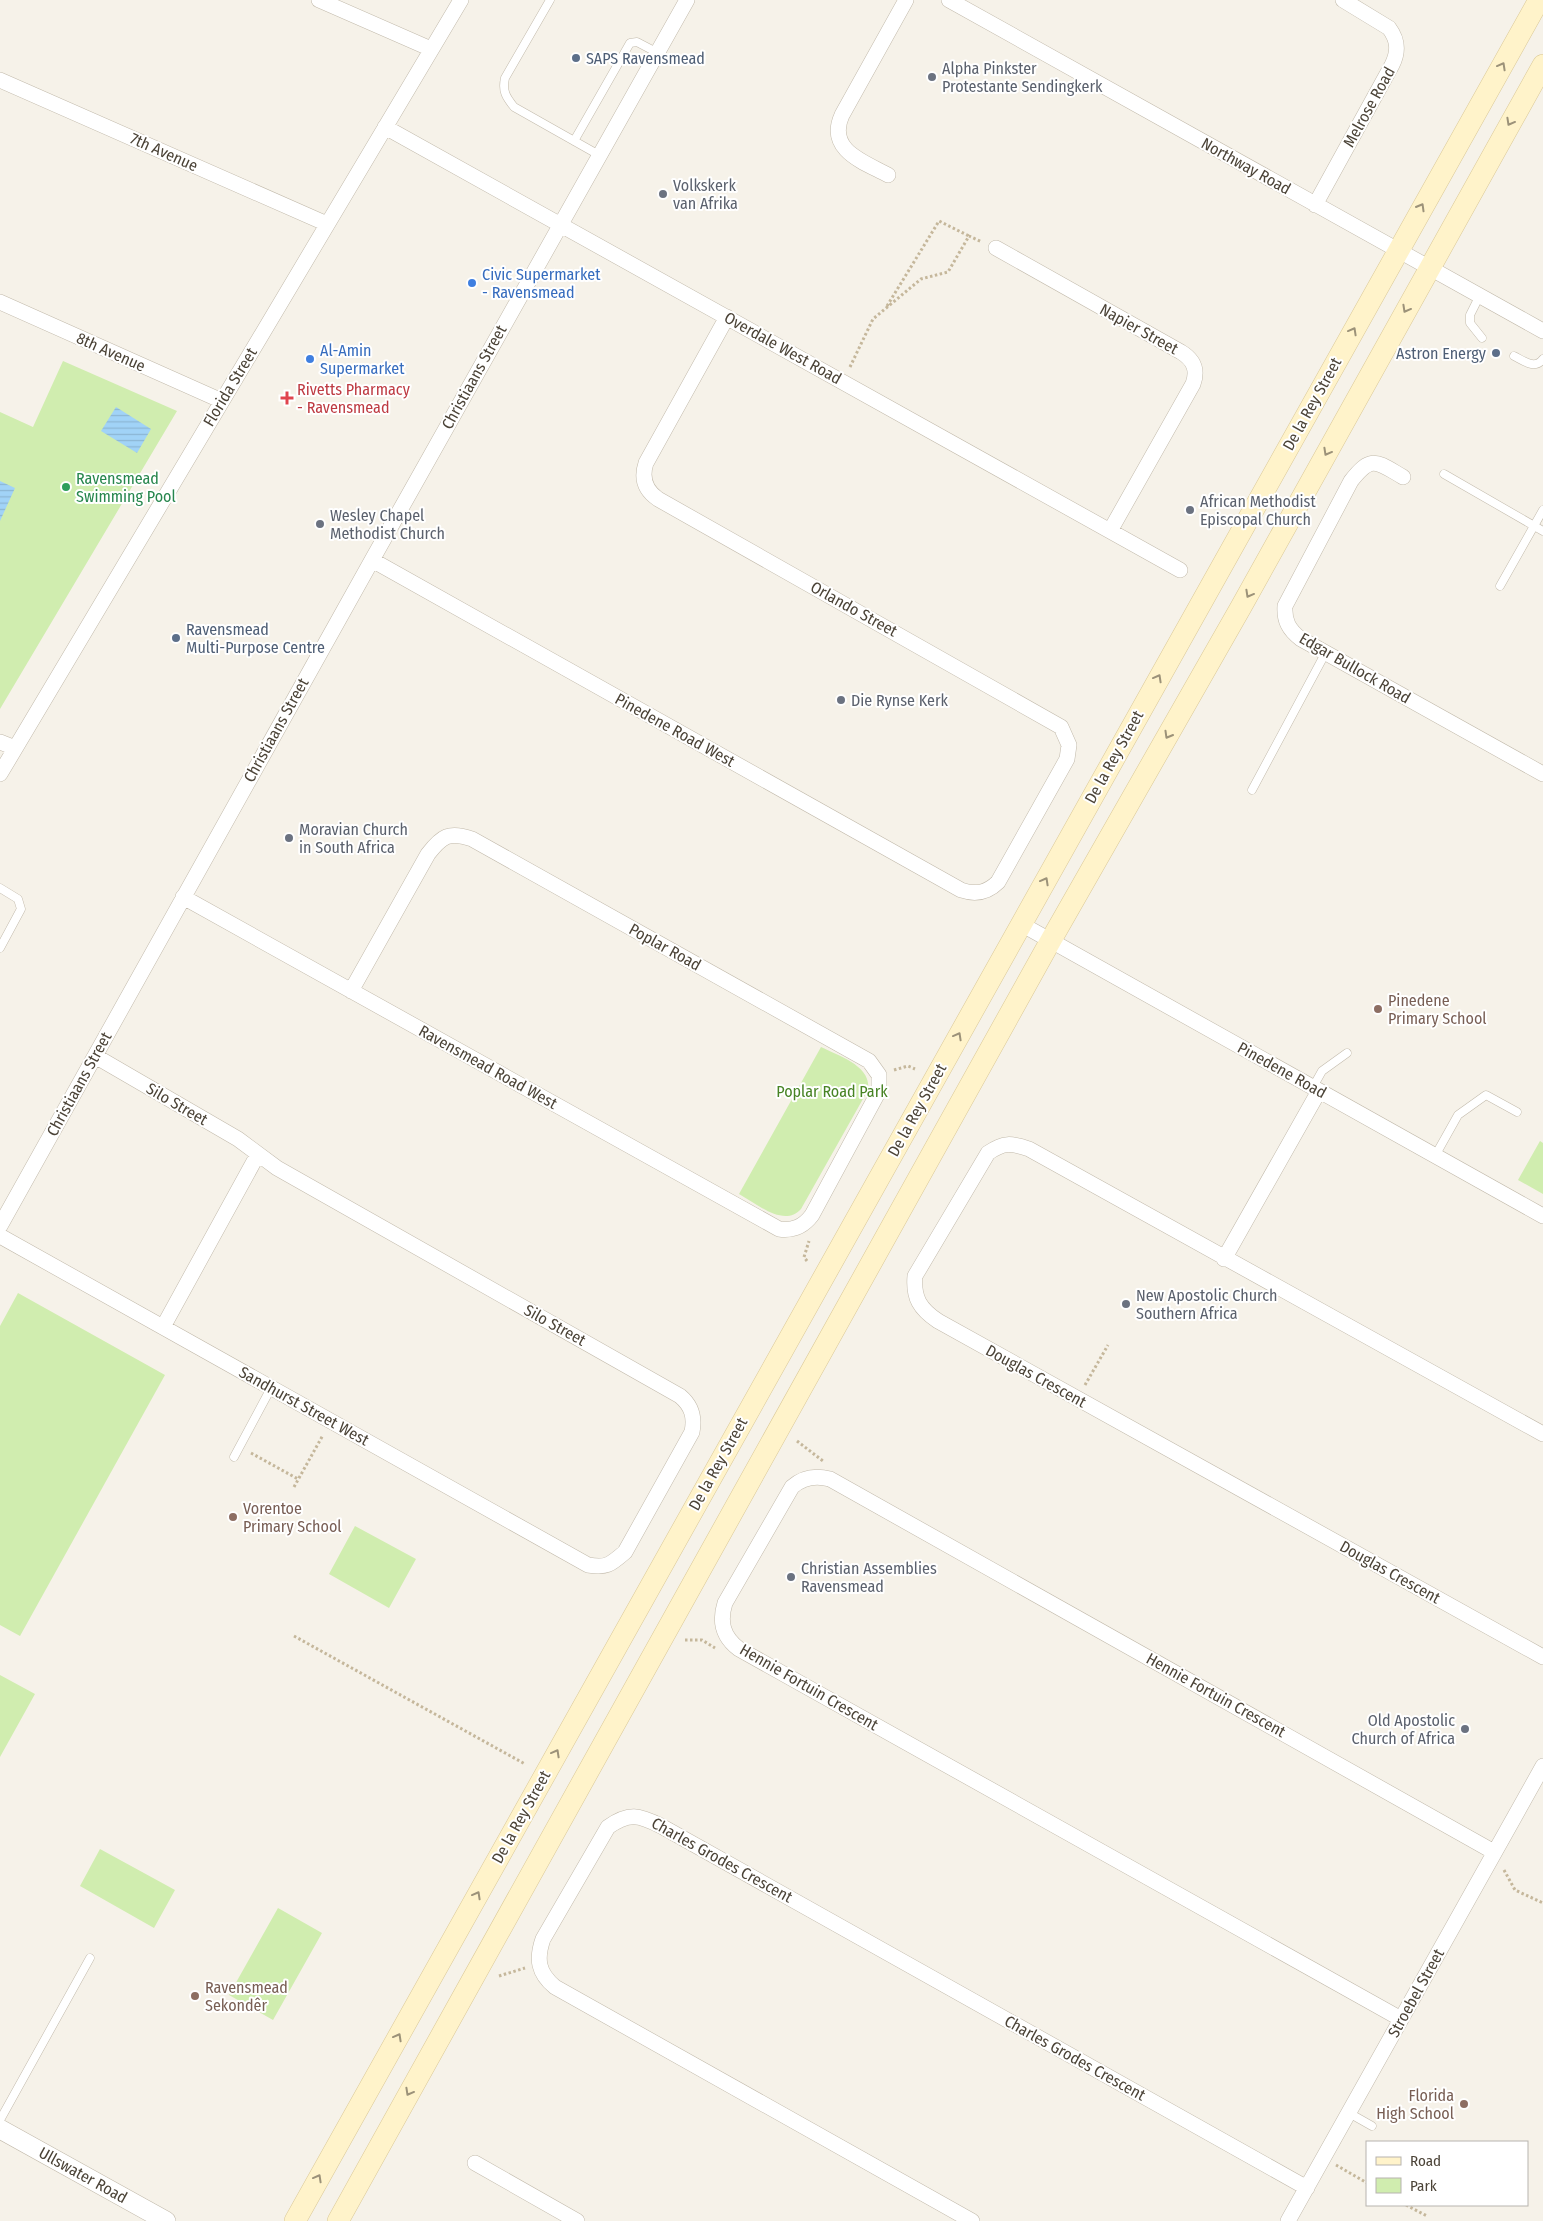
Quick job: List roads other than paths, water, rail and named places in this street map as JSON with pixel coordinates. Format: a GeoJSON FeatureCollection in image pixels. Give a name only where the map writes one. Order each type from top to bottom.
{"type":"FeatureCollection","features":[{"type":"Feature","properties":{"kind":"main road","name":"De la Rey Street"},"geometry":{"type":"LineString","coordinates":[[294,2221],[1539,0]]}},
{"type":"Feature","properties":{"kind":"main road"},"geometry":{"type":"LineString","coordinates":[[338,2221],[1051,940],[1241,607],[1543,65]]}},
{"type":"Feature","properties":{"kind":"street"},"geometry":{"type":"LineString","coordinates":[[319,0],[431,49]]}},
{"type":"Feature","properties":{"kind":"street","name":"Florida Street"},"geometry":{"type":"LineString","coordinates":[[0,774],[461,0]]}},
{"type":"Feature","properties":{"kind":"street","name":"Christiaans Street"},"geometry":{"type":"LineString","coordinates":[[0,1226],[560,224],[688,0]]}},
{"type":"Feature","properties":{"kind":"street"},"geometry":{"type":"LineString","coordinates":[[888,175],[850,153],[840,142],[838,128],[842,115],[906,0]]}},
{"type":"Feature","properties":{"kind":"street","name":"Northway Road"},"geometry":{"type":"LineString","coordinates":[[949,0],[1543,331]]}},
{"type":"Feature","properties":{"kind":"street","name":"Melrose Road"},"geometry":{"type":"LineString","coordinates":[[1315,205],[1392,65],[1397,51],[1394,35],[1389,28],[1343,0]]}},
{"type":"Feature","properties":{"kind":"street","name":"7th Avenue"},"geometry":{"type":"LineString","coordinates":[[0,80],[327,224]]}},
{"type":"Feature","properties":{"kind":"street","name":"Overdale West Road"},"geometry":{"type":"LineString","coordinates":[[385,127],[1180,570]]}},
{"type":"Feature","properties":{"kind":"street","name":"Napier Street"},"geometry":{"type":"LineString","coordinates":[[996,248],[1181,352],[1187,356],[1194,366],[1195,378],[1193,384],[1110,530]]}},
{"type":"Feature","properties":{"kind":"street","name":"8th Avenue"},"geometry":{"type":"LineString","coordinates":[[0,302],[222,402]]}},
{"type":"Feature","properties":{"kind":"street","name":"Orlando Street"},"geometry":{"type":"LineString","coordinates":[[726,317],[646,464],[644,470],[645,484],[648,490],[658,499],[1061,727],[1069,744],[1067,759],[998,882],[981,893]]}},
{"type":"Feature","properties":{"kind":"street","name":"Edgar Bullock Road"},"geometry":{"type":"LineString","coordinates":[[1403,477],[1376,462],[1362,467],[1351,481],[1285,606],[1286,621],[1294,634],[1543,774]]}},
{"type":"Feature","properties":{"kind":"street","name":"Pinedene Road West"},"geometry":{"type":"LineString","coordinates":[[372,560],[961,890],[981,893]]}},
{"type":"Feature","properties":{"kind":"street"},"geometry":{"type":"LineString","coordinates":[[0,742],[15,748]]}},
{"type":"Feature","properties":{"kind":"street","name":"Poplar Road"},"geometry":{"type":"LineString","coordinates":[[351,991],[428,854],[437,843],[448,835],[459,834],[472,839],[869,1061],[879,1075],[879,1091],[812,1215],[808,1221],[795,1229]]}},
{"type":"Feature","properties":{"kind":"street","name":"Ravensmead Road West"},"geometry":{"type":"LineString","coordinates":[[183,897],[771,1226],[787,1230],[795,1229]]}},
{"type":"Feature","properties":{"kind":"street","name":"Pinedene Road"},"geometry":{"type":"LineString","coordinates":[[1021,924],[1543,1216]]}},
{"type":"Feature","properties":{"kind":"street","name":"Silo Street"},"geometry":{"type":"LineString","coordinates":[[95,1056],[238,1139],[277,1168],[685,1400],[693,1417],[692,1432],[625,1552],[610,1565]]}},
{"type":"Feature","properties":{"kind":"street"},"geometry":{"type":"LineString","coordinates":[[1224,1259],[1316,1089]]}},
{"type":"Feature","properties":{"kind":"street","name":"Douglas Crescent"},"geometry":{"type":"LineString","coordinates":[[1543,1434],[1224,1259],[1029,1149],[1014,1144],[1000,1145],[988,1153],[915,1276],[914,1289],[917,1302],[926,1313],[938,1321],[1543,1657]]}},
{"type":"Feature","properties":{"kind":"street"},"geometry":{"type":"LineString","coordinates":[[163,1328],[258,1154]]}},
{"type":"Feature","properties":{"kind":"street","name":"Sandhurst Street West"},"geometry":{"type":"LineString","coordinates":[[0,1236],[588,1565],[600,1567],[610,1565]]}},
{"type":"Feature","properties":{"kind":"street","name":"Hennie Fortuin Crescent"},"geometry":{"type":"LineString","coordinates":[[1401,2020],[738,1649],[724,1631],[721,1622],[725,1603],[792,1487],[805,1478],[813,1476],[830,1479],[1498,1858]]}},
{"type":"Feature","properties":{"kind":"street","name":"Stroebel Street"},"geometry":{"type":"LineString","coordinates":[[1288,2221],[1401,2020],[1498,1858],[1543,1766]]}},
{"type":"Feature","properties":{"kind":"street","name":"Charles Grodes Crescent"},"geometry":{"type":"LineString","coordinates":[[972,2221],[555,1987],[545,1979],[539,1966],[538,1953],[543,1939],[608,1827],[620,1818],[634,1816],[646,1818],[1307,2188]]}},
{"type":"Feature","properties":{"kind":"street","name":"Ullswater Road"},"geometry":{"type":"LineString","coordinates":[[0,2129],[166,2221]]}},
{"type":"Feature","properties":{"kind":"street"},"geometry":{"type":"LineString","coordinates":[[475,2163],[578,2221]]}},
{"type":"Feature","properties":{"kind":"lane"},"geometry":{"type":"LineString","coordinates":[[550,0],[505,78],[503,87],[506,97],[514,107],[599,155]]}},
{"type":"Feature","properties":{"kind":"lane"},"geometry":{"type":"LineString","coordinates":[[574,141],[630,43],[637,42],[658,53]]}},
{"type":"Feature","properties":{"kind":"lane"},"geometry":{"type":"LineString","coordinates":[[1480,295],[1470,315],[1470,323],[1482,338]]}},
{"type":"Feature","properties":{"kind":"lane"},"geometry":{"type":"LineString","coordinates":[[1514,356],[1534,365],[1543,359]]}},
{"type":"Feature","properties":{"kind":"lane"},"geometry":{"type":"LineString","coordinates":[[1444,474],[1543,531]]}},
{"type":"Feature","properties":{"kind":"lane"},"geometry":{"type":"LineString","coordinates":[[1500,586],[1543,510]]}},
{"type":"Feature","properties":{"kind":"lane"},"geometry":{"type":"LineString","coordinates":[[1252,790],[1326,652]]}},
{"type":"Feature","properties":{"kind":"lane"},"geometry":{"type":"LineString","coordinates":[[0,888],[18,899],[21,909],[0,948]]}},
{"type":"Feature","properties":{"kind":"lane"},"geometry":{"type":"LineString","coordinates":[[1316,1089],[1322,1071],[1347,1053]]}},
{"type":"Feature","properties":{"kind":"lane"},"geometry":{"type":"LineString","coordinates":[[1435,1156],[1458,1115],[1486,1095],[1517,1112]]}},
{"type":"Feature","properties":{"kind":"lane"},"geometry":{"type":"LineString","coordinates":[[234,1457],[271,1388]]}},
{"type":"Feature","properties":{"kind":"lane"},"geometry":{"type":"LineString","coordinates":[[0,2120],[90,1958]]}},
{"type":"Feature","properties":{"kind":"lane"},"geometry":{"type":"LineString","coordinates":[[1349,2113],[1372,2126]]}},
{"type":"Feature","properties":{"kind":"water"},"geometry":{"type":"Polygon","coordinates":[[[116,407],[151,429],[137,453],[101,431],[116,407]]]}},
{"type":"Feature","properties":{"kind":"water"},"geometry":{"type":"Polygon","coordinates":[[[0,481],[15,488],[0,521],[0,481]]]}},
{"type":"Feature","properties":{"kind":"place","name":"SAPS Ravensmead"},"geometry":{"type":"Point","coordinates":[576,58]}},
{"type":"Feature","properties":{"kind":"place","name":"Alpha Pinkster Protestante Sendingkerk"},"geometry":{"type":"Point","coordinates":[932,77]}},
{"type":"Feature","properties":{"kind":"place","name":"Volkskerk van Afrika"},"geometry":{"type":"Point","coordinates":[663,194]}},
{"type":"Feature","properties":{"kind":"place","name":"Civic Supermarket - Ravensmead"},"geometry":{"type":"Point","coordinates":[472,283]}},
{"type":"Feature","properties":{"kind":"place","name":"Astron Energy"},"geometry":{"type":"Point","coordinates":[1496,353]}},
{"type":"Feature","properties":{"kind":"place","name":"Al-Amin Supermarket"},"geometry":{"type":"Point","coordinates":[310,359]}},
{"type":"Feature","properties":{"kind":"place","name":"Rivetts Pharmacy - Ravensmead"},"geometry":{"type":"Point","coordinates":[287,398]}},
{"type":"Feature","properties":{"kind":"place","name":"Ravensmead Swimming Pool"},"geometry":{"type":"Point","coordinates":[66,487]}},
{"type":"Feature","properties":{"kind":"place","name":"African Methodist Episcopal Church"},"geometry":{"type":"Point","coordinates":[1190,510]}},
{"type":"Feature","properties":{"kind":"place","name":"Wesley Chapel Methodist Church"},"geometry":{"type":"Point","coordinates":[320,524]}},
{"type":"Feature","properties":{"kind":"place","name":"Ravensmead Multi-Purpose Centre"},"geometry":{"type":"Point","coordinates":[176,638]}},
{"type":"Feature","properties":{"kind":"place","name":"Die Rynse Kerk"},"geometry":{"type":"Point","coordinates":[841,700]}},
{"type":"Feature","properties":{"kind":"place","name":"Moravian Church in South Africa"},"geometry":{"type":"Point","coordinates":[289,838]}},
{"type":"Feature","properties":{"kind":"place","name":"Pinedene Primary School"},"geometry":{"type":"Point","coordinates":[1378,1009]}},
{"type":"Feature","properties":{"kind":"place","name":"New Apostolic Church Southern Africa"},"geometry":{"type":"Point","coordinates":[1126,1304]}},
{"type":"Feature","properties":{"kind":"place","name":"Vorentoe Primary School"},"geometry":{"type":"Point","coordinates":[233,1517]}},
{"type":"Feature","properties":{"kind":"place","name":"Christian Assemblies Ravensmead"},"geometry":{"type":"Point","coordinates":[791,1577]}},
{"type":"Feature","properties":{"kind":"place","name":"Old Apostolic Church of Africa"},"geometry":{"type":"Point","coordinates":[1465,1729]}},
{"type":"Feature","properties":{"kind":"place","name":"Ravensmead Sekondêr"},"geometry":{"type":"Point","coordinates":[195,1996]}},
{"type":"Feature","properties":{"kind":"place","name":"Florida High School"},"geometry":{"type":"Point","coordinates":[1464,2104]}},
{"type":"Feature","properties":{"kind":"park label","name":"Poplar Road Park"},"geometry":{"type":"Point","coordinates":[832,1091]}}]}
